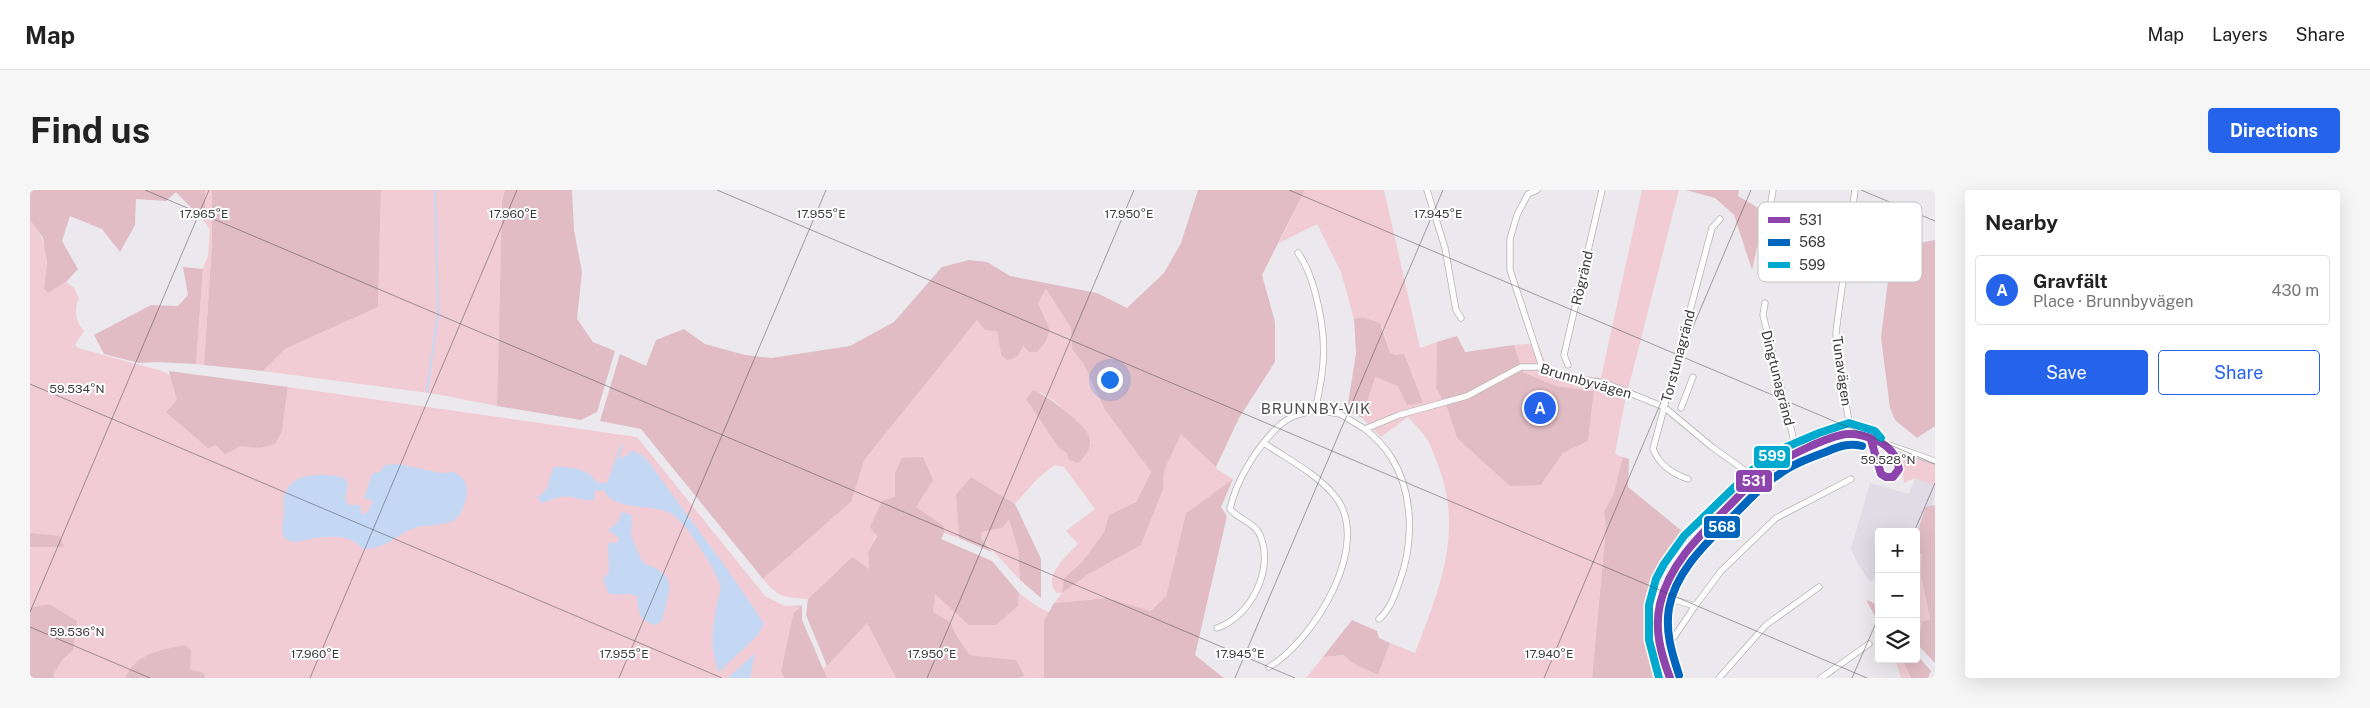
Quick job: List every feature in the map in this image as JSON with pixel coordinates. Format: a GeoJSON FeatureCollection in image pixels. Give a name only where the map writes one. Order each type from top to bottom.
{"type":"FeatureCollection","features":[{"type":"Feature","properties":{"kind":"street"},"geometry":{"type":"LineString","coordinates":[[1427,190],[1445,248],[1456,310],[1461,318]]}},
{"type":"Feature","properties":{"kind":"street"},"geometry":{"type":"LineString","coordinates":[[1536,190],[1526,192],[1517,215],[1510,239],[1510,270],[1542,367]]}},
{"type":"Feature","properties":{"kind":"street","name":"Rögränd"},"geometry":{"type":"LineString","coordinates":[[1568,365],[1564,355],[1602,190]]}},
{"type":"Feature","properties":{"kind":"street","name":"Torstunagränd"},"geometry":{"type":"LineString","coordinates":[[1688,479],[1678,476],[1657,459],[1653,449],[1712,228],[1720,219]]}},
{"type":"Feature","properties":{"kind":"street"},"geometry":{"type":"LineString","coordinates":[[1298,253],[1310,275],[1323,321],[1325,356],[1315,410]]}},
{"type":"Feature","properties":{"kind":"street","name":"Tunavägen"},"geometry":{"type":"LineString","coordinates":[[1842,282],[1836,332],[1837,353],[1851,433]]}},
{"type":"Feature","properties":{"kind":"street","name":"Dingtunagränd"},"geometry":{"type":"LineString","coordinates":[[1765,303],[1763,315],[1797,453]]}},
{"type":"Feature","properties":{"kind":"street","name":"Brunnbyvägen"},"geometry":{"type":"LineString","coordinates":[[1366,429],[1399,415],[1468,396],[1521,367],[1542,367],[1561,377],[1605,383],[1664,407],[1712,447],[1757,479]]}},
{"type":"Feature","properties":{"kind":"street"},"geometry":{"type":"LineString","coordinates":[[1681,408],[1693,377]]}},
{"type":"Feature","properties":{"kind":"street"},"geometry":{"type":"LineString","coordinates":[[1217,628],[1228,624],[1247,605],[1257,590],[1266,559],[1258,531],[1230,509],[1243,475],[1264,443],[1280,424],[1297,415],[1315,410],[1340,414],[1366,429],[1392,458],[1401,478],[1408,503],[1408,550],[1403,572],[1388,610],[1379,620]]}},
{"type":"Feature","properties":{"kind":"street"},"geometry":{"type":"LineString","coordinates":[[1670,678],[1661,650],[1658,630],[1661,596],[1678,560],[1697,536],[1757,479],[1773,466],[1797,453],[1851,433],[1935,461]]}},
{"type":"Feature","properties":{"kind":"street"},"geometry":{"type":"LineString","coordinates":[[1871,440],[1881,474],[1886,477],[1893,477],[1899,469],[1895,455],[1887,446]]}},
{"type":"Feature","properties":{"kind":"street"},"geometry":{"type":"LineString","coordinates":[[1264,443],[1316,478],[1335,496],[1347,524],[1347,548],[1337,581],[1317,619],[1282,660],[1269,667]]}},
{"type":"Feature","properties":{"kind":"street"},"geometry":{"type":"LineString","coordinates":[[1674,637],[1721,571],[1776,518],[1851,479]]}},
{"type":"Feature","properties":{"kind":"street"},"geometry":{"type":"LineString","coordinates":[[1719,678],[1766,625],[1819,587]]}},
{"type":"Feature","properties":{"kind":"street"},"geometry":{"type":"LineString","coordinates":[[1661,596],[1695,606]]}},
{"type":"Feature","properties":{"kind":"street"},"geometry":{"type":"LineString","coordinates":[[1821,678],[1869,644]]}},
{"type":"Feature","properties":{"kind":"shaded area"},"geometry":{"type":"Polygon","coordinates":[[[30,190],[205,190],[205,222],[176,192],[166,201],[136,199],[135,225],[120,252],[102,229],[70,216],[62,241],[78,269],[66,282],[48,293],[44,289],[47,262],[43,238],[30,220],[30,190]]]}},
{"type":"Feature","properties":{"kind":"shaded area"},"geometry":{"type":"Polygon","coordinates":[[[205,190],[212,190],[212,243],[204,365],[196,364],[203,269],[208,255],[210,230],[205,222],[205,190]]]}},
{"type":"Feature","properties":{"kind":"shaded area"},"geometry":{"type":"Polygon","coordinates":[[[212,190],[381,190],[378,307],[285,349],[263,371],[204,365],[212,243],[212,190]]]}},
{"type":"Feature","properties":{"kind":"shaded area"},"geometry":{"type":"Polygon","coordinates":[[[381,190],[505,190],[502,201],[497,406],[436,394],[263,371],[285,349],[378,307],[381,190]]]}},
{"type":"Feature","properties":{"kind":"shaded area"},"geometry":{"type":"Polygon","coordinates":[[[505,190],[572,190],[574,230],[582,272],[577,319],[593,342],[615,351],[597,412],[581,420],[497,406],[502,201],[505,190]]]}},
{"type":"Feature","properties":{"kind":"shaded area"},"geometry":{"type":"Polygon","coordinates":[[[1198,190],[1305,190],[1262,275],[1275,322],[1275,362],[1239,418],[1216,467],[1181,434],[1164,471],[1163,490],[1141,545],[1089,574],[1062,593],[1064,578],[1082,562],[1104,532],[1109,515],[1136,502],[1151,472],[1105,410],[1083,363],[1072,349],[1071,328],[1046,289],[1038,303],[1050,330],[1045,343],[1037,352],[1029,352],[1023,345],[1018,355],[1007,360],[1001,355],[997,331],[985,330],[977,320],[864,460],[851,502],[763,579],[641,429],[600,421],[620,354],[646,366],[656,340],[684,329],[705,344],[745,355],[771,358],[850,346],[894,322],[942,267],[969,260],[987,262],[1010,276],[1097,293],[1127,308],[1164,273],[1181,243],[1198,190]]]}},
{"type":"Feature","properties":{"kind":"shaded area"},"geometry":{"type":"Polygon","coordinates":[[[1305,190],[1384,190],[1420,348],[1437,342],[1436,388],[1448,410],[1457,438],[1541,485],[1563,453],[1588,441],[1594,391],[1555,386],[1523,372],[1514,345],[1537,343],[1546,364],[1567,374],[1601,378],[1642,190],[1679,190],[1625,401],[1615,454],[1623,457],[1613,495],[1604,511],[1606,526],[1592,678],[1306,678],[1323,657],[1345,655],[1352,663],[1378,675],[1390,643],[1415,653],[1440,583],[1445,561],[1449,514],[1438,465],[1428,441],[1419,429],[1408,417],[1381,437],[1362,418],[1374,376],[1398,386],[1395,355],[1390,352],[1383,328],[1362,317],[1354,319],[1341,272],[1317,224],[1279,243],[1305,190]]]}},
{"type":"Feature","properties":{"kind":"shaded area"},"geometry":{"type":"Polygon","coordinates":[[[1686,190],[1739,190],[1738,196],[1758,208],[1758,243],[1752,270],[1734,215],[1715,198],[1686,190]]]}},
{"type":"Feature","properties":{"kind":"shaded area"},"geometry":{"type":"Polygon","coordinates":[[[30,220],[41,237],[46,252],[44,289],[48,293],[66,282],[74,288],[79,298],[76,306],[76,315],[84,331],[75,345],[78,348],[162,371],[187,384],[285,412],[288,387],[637,437],[765,596],[785,606],[802,605],[793,614],[781,671],[784,678],[30,678],[30,220]]]}},
{"type":"Feature","properties":{"kind":"shaded area"},"geometry":{"type":"Polygon","coordinates":[[[1935,240],[1935,426],[1917,438],[1895,420],[1890,408],[1881,338],[1888,282],[1922,282],[1922,242],[1935,240]]]}},
{"type":"Feature","properties":{"kind":"shaded area"},"geometry":{"type":"Polygon","coordinates":[[[183,267],[203,269],[196,364],[139,363],[104,354],[94,335],[151,305],[178,306],[188,295],[183,267]]]}},
{"type":"Feature","properties":{"kind":"shaded area"},"geometry":{"type":"Polygon","coordinates":[[[1046,289],[1071,328],[1072,349],[1083,363],[1105,410],[1151,472],[1136,502],[1109,515],[1104,532],[1082,562],[1064,578],[1062,593],[1057,593],[1053,587],[1054,574],[1062,560],[1078,544],[1066,531],[1095,509],[1064,467],[1055,465],[1038,478],[1015,504],[971,477],[956,494],[959,538],[944,533],[944,526],[915,507],[896,486],[895,497],[868,552],[869,570],[852,557],[808,599],[788,597],[773,590],[763,579],[851,502],[863,460],[977,320],[997,330],[1001,355],[1023,344],[1029,352],[1037,352],[1045,343],[1050,330],[1038,303],[1046,289]],[[1040,392],[1059,448],[1083,459],[1091,442],[1057,403],[1040,392]]]}},
{"type":"Feature","properties":{"kind":"shaded area"},"geometry":{"type":"Polygon","coordinates":[[[1362,317],[1380,323],[1390,352],[1395,355],[1404,354],[1423,403],[1407,405],[1398,386],[1375,377],[1362,418],[1347,410],[1356,353],[1354,319],[1362,317]]]}},
{"type":"Feature","properties":{"kind":"shaded area"},"geometry":{"type":"Polygon","coordinates":[[[1457,336],[1465,352],[1514,345],[1523,372],[1556,386],[1594,391],[1588,441],[1563,453],[1541,485],[1510,486],[1457,438],[1448,410],[1436,388],[1437,342],[1457,336]]]}},
{"type":"Feature","properties":{"kind":"shaded area"},"geometry":{"type":"Polygon","coordinates":[[[169,371],[288,387],[282,431],[275,444],[259,448],[241,446],[225,454],[216,445],[208,448],[166,412],[177,400],[169,371]]]}},
{"type":"Feature","properties":{"kind":"shaded area"},"geometry":{"type":"Polygon","coordinates":[[[1033,390],[1064,410],[1086,431],[1090,439],[1089,447],[1084,458],[1078,463],[1069,460],[1067,453],[1059,448],[1026,399],[1033,390]]]}},
{"type":"Feature","properties":{"kind":"shaded area"},"geometry":{"type":"Polygon","coordinates":[[[1181,433],[1218,470],[1233,479],[1186,513],[1166,596],[1149,611],[1107,598],[1054,603],[1062,593],[1089,574],[1141,545],[1163,490],[1164,471],[1181,433]]]}},
{"type":"Feature","properties":{"kind":"shaded area"},"geometry":{"type":"Polygon","coordinates":[[[1913,452],[1935,458],[1935,486],[1915,478],[1904,483],[1900,453],[1912,457],[1913,452]]]}},
{"type":"Feature","properties":{"kind":"shaded area"},"geometry":{"type":"Polygon","coordinates":[[[923,457],[933,480],[916,507],[944,526],[944,533],[941,539],[992,561],[1019,593],[1018,606],[996,625],[969,625],[935,594],[933,612],[950,622],[970,655],[1016,660],[1025,676],[1019,678],[896,678],[867,623],[827,666],[806,615],[808,599],[852,557],[869,569],[868,552],[877,536],[870,527],[882,501],[895,497],[895,473],[902,458],[923,457]]]}},
{"type":"Feature","properties":{"kind":"shaded area"},"geometry":{"type":"Polygon","coordinates":[[[1623,457],[1629,459],[1628,487],[1688,536],[1667,570],[1655,604],[1653,621],[1654,639],[1662,678],[1592,678],[1606,527],[1604,511],[1613,495],[1623,457]]]}},
{"type":"Feature","properties":{"kind":"shaded area"},"geometry":{"type":"Polygon","coordinates":[[[971,477],[1015,504],[1041,559],[1041,598],[1020,580],[1018,549],[1009,519],[1002,528],[982,532],[981,538],[992,552],[959,538],[956,494],[971,477]]]}},
{"type":"Feature","properties":{"kind":"shaded area"},"geometry":{"type":"Polygon","coordinates":[[[1915,478],[1935,486],[1932,506],[1925,507],[1919,528],[1875,528],[1875,579],[1870,582],[1851,549],[1870,483],[1909,494],[1915,478]]]}},
{"type":"Feature","properties":{"kind":"shaded area"},"geometry":{"type":"Polygon","coordinates":[[[1233,479],[1221,507],[1227,516],[1195,655],[1224,678],[1044,678],[1044,621],[1054,603],[1107,598],[1150,611],[1166,596],[1186,513],[1233,479]]]}},
{"type":"Feature","properties":{"kind":"shaded area"},"geometry":{"type":"Polygon","coordinates":[[[1935,505],[1935,663],[1920,647],[1922,622],[1930,619],[1921,575],[1922,554],[1920,553],[1919,528],[1925,507],[1935,505]]]}},
{"type":"Feature","properties":{"kind":"shaded area"},"geometry":{"type":"Polygon","coordinates":[[[1009,518],[1018,549],[1020,580],[981,538],[982,532],[1002,528],[1009,518]]]}},
{"type":"Feature","properties":{"kind":"shaded area"},"geometry":{"type":"Polygon","coordinates":[[[30,533],[60,536],[64,547],[30,547],[30,533]]]}},
{"type":"Feature","properties":{"kind":"shaded area"},"geometry":{"type":"Polygon","coordinates":[[[1920,553],[1923,554],[1921,575],[1930,619],[1922,622],[1920,634],[1920,553]]]}},
{"type":"Feature","properties":{"kind":"shaded area"},"geometry":{"type":"Polygon","coordinates":[[[1019,593],[1050,613],[1044,621],[1044,678],[1019,678],[1025,676],[1016,660],[970,655],[950,622],[932,612],[935,594],[950,606],[1018,606],[1019,593]]]}},
{"type":"Feature","properties":{"kind":"shaded area"},"geometry":{"type":"Polygon","coordinates":[[[1866,600],[1875,604],[1875,616],[1866,600]]]}},
{"type":"Feature","properties":{"kind":"shaded area"},"geometry":{"type":"Polygon","coordinates":[[[49,604],[77,621],[73,650],[62,660],[53,675],[54,678],[30,678],[30,608],[49,604]]]}},
{"type":"Feature","properties":{"kind":"shaded area"},"geometry":{"type":"Polygon","coordinates":[[[802,605],[802,620],[827,678],[784,678],[781,671],[793,614],[802,605]]]}},
{"type":"Feature","properties":{"kind":"shaded area"},"geometry":{"type":"Polygon","coordinates":[[[1352,620],[1377,631],[1379,638],[1390,643],[1378,675],[1352,663],[1344,655],[1323,657],[1352,620]]]}},
{"type":"Feature","properties":{"kind":"shaded area"},"geometry":{"type":"Polygon","coordinates":[[[867,623],[896,678],[827,678],[823,669],[867,623]]]}},
{"type":"Feature","properties":{"kind":"shaded area"},"geometry":{"type":"Polygon","coordinates":[[[185,645],[191,650],[190,669],[204,673],[205,678],[125,678],[136,663],[150,654],[185,645]]]}},
{"type":"Feature","properties":{"kind":"shaded area"},"geometry":{"type":"Polygon","coordinates":[[[1920,659],[1931,671],[1928,678],[1911,678],[1904,663],[1920,663],[1920,659]]]}},
{"type":"Feature","properties":{"kind":"shaded area"},"geometry":{"type":"Polygon","coordinates":[[[1896,663],[1904,663],[1911,678],[1901,678],[1896,663]]]}},
{"type":"Feature","properties":{"kind":"water"},"geometry":{"type":"Polygon","coordinates":[[[621,444],[623,444],[619,459],[629,454],[631,450],[642,455],[649,462],[737,583],[764,624],[758,635],[719,672],[714,656],[713,633],[720,586],[706,557],[679,520],[663,510],[634,506],[616,501],[609,497],[604,490],[595,491],[594,500],[563,497],[542,503],[537,497],[547,488],[554,467],[579,469],[590,474],[597,483],[607,483],[621,444]]]}},
{"type":"Feature","properties":{"kind":"water"},"geometry":{"type":"Polygon","coordinates":[[[399,464],[441,473],[454,472],[462,478],[467,487],[467,492],[462,511],[458,516],[450,522],[412,529],[384,545],[363,549],[349,539],[340,537],[322,537],[296,542],[290,541],[283,536],[284,496],[295,481],[320,475],[344,478],[348,484],[345,498],[348,505],[360,505],[362,515],[368,512],[373,501],[364,498],[372,474],[379,472],[385,465],[399,464]]]}},
{"type":"Feature","properties":{"kind":"water"},"geometry":{"type":"Polygon","coordinates":[[[622,512],[630,514],[632,518],[631,536],[643,563],[663,573],[669,585],[662,621],[656,625],[646,621],[640,615],[637,596],[608,593],[603,578],[609,573],[608,546],[610,542],[616,543],[619,541],[618,537],[608,530],[618,522],[622,512]]]}},
{"type":"Feature","properties":{"kind":"water"},"geometry":{"type":"Polygon","coordinates":[[[755,653],[750,678],[728,678],[755,653]]]}},
{"type":"Feature","properties":{"kind":"waterway"},"geometry":{"type":"LineString","coordinates":[[427,391],[438,314],[435,190]]}},
{"type":"Feature","properties":{"kind":"transit line","name":"599"},"geometry":{"type":"LineString","coordinates":[[1659,678],[1649,640],[1649,605],[1656,579],[1684,536],[1752,470],[1784,448],[1849,423],[1875,431],[1881,438]]}},
{"type":"Feature","properties":{"kind":"transit line","name":"531"},"geometry":{"type":"LineString","coordinates":[[1670,678],[1659,642],[1658,614],[1664,590],[1686,552],[1746,488],[1762,474],[1795,454],[1829,439],[1853,434],[1880,442],[1890,450],[1897,460],[1899,469],[1893,477],[1886,477],[1881,474],[1871,440]]}},
{"type":"Feature","properties":{"kind":"transit line","name":"568"},"geometry":{"type":"LineString","coordinates":[[1679,675],[1669,634],[1669,608],[1679,580],[1695,556],[1756,493],[1783,471],[1799,462],[1846,445],[1862,446]]}},
{"type":"Feature","properties":{"kind":"place","name":"Gravfält"},"geometry":{"type":"Point","coordinates":[1540,408]}},
{"type":"Feature","properties":{"kind":"district","name":"BRUNNBY-VIK"},"geometry":{"type":"Point","coordinates":[1316,408]}}]}
